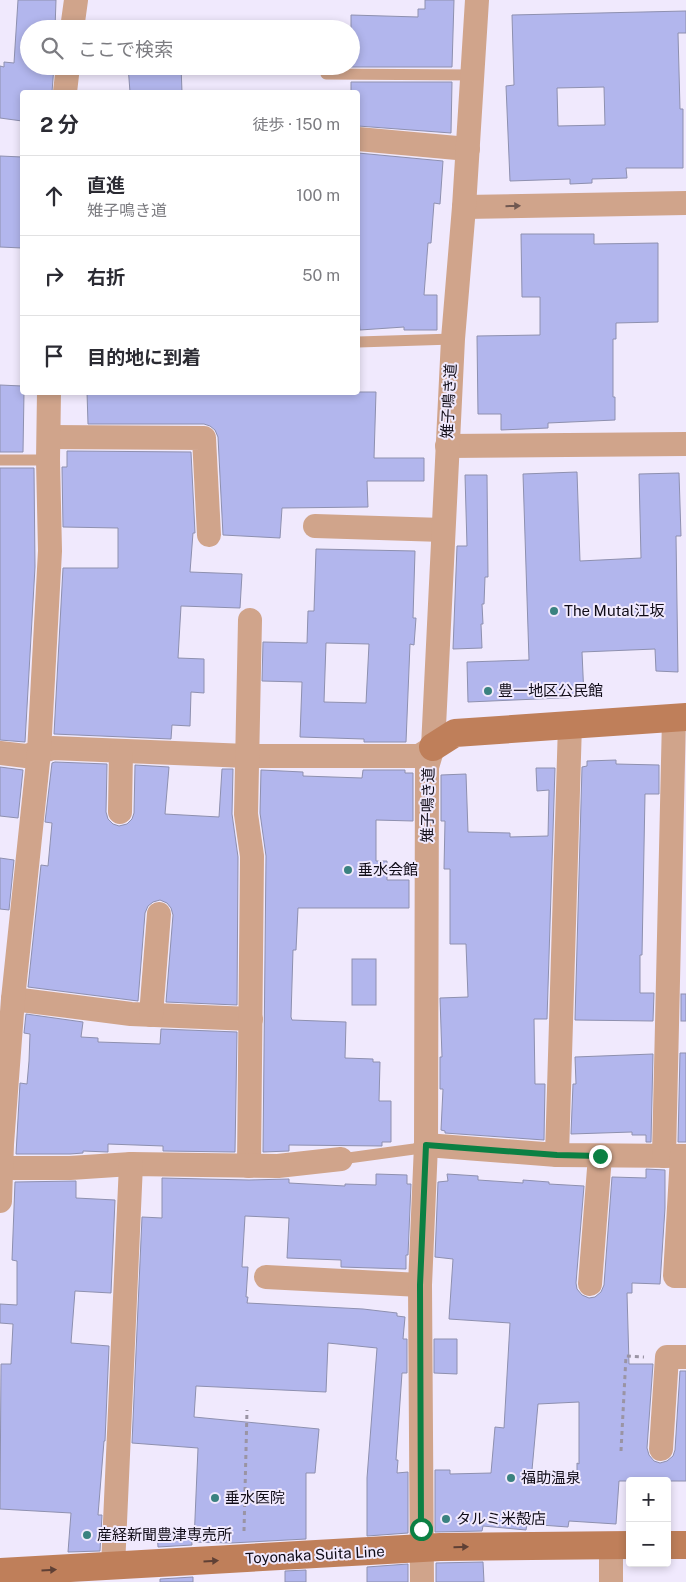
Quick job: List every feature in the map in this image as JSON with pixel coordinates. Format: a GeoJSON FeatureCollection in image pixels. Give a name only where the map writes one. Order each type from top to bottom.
{"type":"FeatureCollection","features":[{"type":"Feature","properties":{"kind":"main road"},"geometry":{"type":"LineString","coordinates":[[432,747],[455,734],[570,724],[680,718]]}},
{"type":"Feature","properties":{"kind":"main road"},"geometry":{"type":"LineString","coordinates":[[671,1544],[686,1544]]}},
{"type":"Feature","properties":{"kind":"main road","name":"Toyonaka Suita Line"},"geometry":{"type":"LineString","coordinates":[[0,1572],[129,1571],[243,1560],[422,1548],[620,1545]]}},
{"type":"Feature","properties":{"kind":"street"},"geometry":{"type":"LineString","coordinates":[[73,20],[76,0]]}},
{"type":"Feature","properties":{"kind":"street","name":"雉子鳴き道"},"geometry":{"type":"LineString","coordinates":[[422,1582],[420,1285],[426,1145],[427,767],[432,747],[446,446],[477,0]]}},
{"type":"Feature","properties":{"kind":"street"},"geometry":{"type":"LineString","coordinates":[[65,90],[67,75]]}},
{"type":"Feature","properties":{"kind":"street"},"geometry":{"type":"LineString","coordinates":[[360,139],[468,149]]}},
{"type":"Feature","properties":{"kind":"street"},"geometry":{"type":"LineString","coordinates":[[464,207],[686,203]]}},
{"type":"Feature","properties":{"kind":"street"},"geometry":{"type":"LineString","coordinates":[[0,1201],[1,1144],[13,999],[39,752],[50,552],[49,395]]}},
{"type":"Feature","properties":{"kind":"street"},"geometry":{"type":"LineString","coordinates":[[48,448],[204,438],[209,536]]}},
{"type":"Feature","properties":{"kind":"street"},"geometry":{"type":"LineString","coordinates":[[446,446],[686,444]]}},
{"type":"Feature","properties":{"kind":"street"},"geometry":{"type":"LineString","coordinates":[[315,526],[443,530]]}},
{"type":"Feature","properties":{"kind":"street"},"geometry":{"type":"LineString","coordinates":[[250,620],[246,814],[252,856],[250,1166]]}},
{"type":"Feature","properties":{"kind":"street"},"geometry":{"type":"LineString","coordinates":[[680,718],[675,1276],[686,1276]]}},
{"type":"Feature","properties":{"kind":"street"},"geometry":{"type":"LineString","coordinates":[[557,1155],[570,724]]}},
{"type":"Feature","properties":{"kind":"street"},"geometry":{"type":"LineString","coordinates":[[0,753],[26,756],[53,748],[247,756],[419,756],[432,747]]}},
{"type":"Feature","properties":{"kind":"street"},"geometry":{"type":"LineString","coordinates":[[120,812],[121,751]]}},
{"type":"Feature","properties":{"kind":"street"},"geometry":{"type":"LineString","coordinates":[[151,1015],[159,914]]}},
{"type":"Feature","properties":{"kind":"street"},"geometry":{"type":"LineString","coordinates":[[13,999],[131,1014],[251,1019]]}},
{"type":"Feature","properties":{"kind":"street"},"geometry":{"type":"LineString","coordinates":[[426,1145],[557,1155],[677,1156]]}},
{"type":"Feature","properties":{"kind":"street"},"geometry":{"type":"LineString","coordinates":[[590,1284],[600,1156]]}},
{"type":"Feature","properties":{"kind":"street"},"geometry":{"type":"LineString","coordinates":[[2,1168],[70,1168],[131,1164],[278,1166],[341,1159]]}},
{"type":"Feature","properties":{"kind":"street"},"geometry":{"type":"LineString","coordinates":[[129,1571],[131,1164]]}},
{"type":"Feature","properties":{"kind":"street"},"geometry":{"type":"LineString","coordinates":[[266,1277],[420,1285]]}},
{"type":"Feature","properties":{"kind":"street"},"geometry":{"type":"LineString","coordinates":[[661,1449],[677,1357]]}},
{"type":"Feature","properties":{"kind":"street"},"geometry":{"type":"LineString","coordinates":[[611,1582],[620,1545]]}},
{"type":"Feature","properties":{"kind":"lane"},"geometry":{"type":"LineString","coordinates":[[360,74],[473,75]]}},
{"type":"Feature","properties":{"kind":"lane"},"geometry":{"type":"LineString","coordinates":[[360,342],[453,339]]}},
{"type":"Feature","properties":{"kind":"lane"},"geometry":{"type":"LineString","coordinates":[[0,460],[48,448]]}},
{"type":"Feature","properties":{"kind":"lane"},"geometry":{"type":"LineString","coordinates":[[341,1159],[414,1149],[426,1145]]}},
{"type":"Feature","properties":{"kind":"path"},"geometry":{"type":"LineString","coordinates":[[621,1451],[626,1356],[677,1357]]}},
{"type":"Feature","properties":{"kind":"path"},"geometry":{"type":"LineString","coordinates":[[243,1560],[247,1410]]}},
{"type":"Feature","properties":{"kind":"building"},"geometry":{"type":"Polygon","coordinates":[[[18,0],[56,0],[55,20],[20,20],[20,75],[53,75],[52,90],[20,90],[20,121],[0,118],[0,66],[4,67],[4,62],[14,63],[18,0]]]}},
{"type":"Feature","properties":{"kind":"building"},"geometry":{"type":"Polygon","coordinates":[[[425,0],[454,0],[452,67],[360,67],[360,20],[351,20],[351,15],[418,17],[418,9],[425,9],[425,0]]]}},
{"type":"Feature","properties":{"kind":"building"},"geometry":{"type":"Polygon","coordinates":[[[686,11],[686,33],[678,33],[680,109],[683,109],[683,168],[626,168],[627,178],[592,179],[592,183],[570,184],[570,179],[510,181],[506,86],[514,85],[512,15],[686,11]],[[604,87],[557,88],[558,126],[605,125],[604,87]]]}},
{"type":"Feature","properties":{"kind":"building"},"geometry":{"type":"Polygon","coordinates":[[[129,75],[181,75],[182,90],[130,90],[129,75]]]}},
{"type":"Feature","properties":{"kind":"building"},"geometry":{"type":"Polygon","coordinates":[[[351,82],[452,82],[451,133],[360,126],[360,90],[351,90],[351,82]]]}},
{"type":"Feature","properties":{"kind":"building"},"geometry":{"type":"Polygon","coordinates":[[[360,153],[443,161],[440,204],[434,203],[431,243],[428,243],[424,295],[437,295],[437,330],[404,330],[404,327],[360,330],[360,153]]]}},
{"type":"Feature","properties":{"kind":"building"},"geometry":{"type":"Polygon","coordinates":[[[0,156],[20,157],[20,248],[0,247],[0,156]]]}},
{"type":"Feature","properties":{"kind":"building"},"geometry":{"type":"Polygon","coordinates":[[[521,234],[594,234],[594,244],[658,243],[658,322],[616,323],[616,339],[613,339],[615,420],[548,423],[548,428],[501,430],[501,414],[478,414],[477,336],[540,335],[540,297],[522,297],[521,234]]]}},
{"type":"Feature","properties":{"kind":"building"},"geometry":{"type":"Polygon","coordinates":[[[0,385],[20,386],[20,395],[24,395],[23,452],[0,452],[0,385]]]}},
{"type":"Feature","properties":{"kind":"building"},"geometry":{"type":"Polygon","coordinates":[[[360,392],[376,392],[374,458],[424,458],[424,481],[367,481],[368,507],[282,508],[280,538],[223,535],[218,437],[215,430],[204,424],[88,424],[87,395],[360,395],[360,392]]]}},
{"type":"Feature","properties":{"kind":"building"},"geometry":{"type":"Polygon","coordinates":[[[67,451],[191,452],[195,533],[193,533],[190,572],[242,574],[240,608],[181,606],[178,658],[204,659],[204,693],[191,692],[190,726],[172,725],[171,739],[54,734],[63,568],[118,568],[118,528],[63,527],[62,467],[67,467],[67,451]]]}},
{"type":"Feature","properties":{"kind":"building"},"geometry":{"type":"Polygon","coordinates":[[[0,468],[34,468],[35,567],[25,742],[0,740],[0,468]]]}},
{"type":"Feature","properties":{"kind":"building"},"geometry":{"type":"Polygon","coordinates":[[[577,472],[580,561],[641,558],[639,474],[679,473],[681,536],[676,536],[678,672],[656,671],[655,649],[582,652],[584,697],[468,702],[467,662],[529,660],[523,474],[577,472]]]}},
{"type":"Feature","properties":{"kind":"building"},"geometry":{"type":"Polygon","coordinates":[[[465,475],[487,475],[488,577],[485,577],[484,604],[482,604],[482,648],[453,649],[457,546],[467,546],[465,475]]]}},
{"type":"Feature","properties":{"kind":"building"},"geometry":{"type":"Polygon","coordinates":[[[316,549],[415,551],[413,618],[416,618],[414,645],[410,644],[406,742],[364,742],[364,739],[300,737],[302,682],[262,681],[263,642],[307,643],[308,611],[314,611],[316,549]],[[326,643],[324,702],[366,703],[369,644],[326,643]]]}},
{"type":"Feature","properties":{"kind":"building"},"geometry":{"type":"Polygon","coordinates":[[[616,760],[616,764],[659,765],[659,794],[645,794],[642,955],[640,955],[640,993],[654,993],[653,1021],[575,1020],[582,767],[587,766],[587,761],[616,760]]]}},
{"type":"Feature","properties":{"kind":"building"},"geometry":{"type":"Polygon","coordinates":[[[52,763],[107,764],[106,812],[108,819],[113,824],[119,826],[127,824],[132,819],[134,813],[135,765],[169,767],[165,814],[219,817],[222,769],[233,769],[232,814],[238,857],[237,1005],[166,1002],[173,915],[167,903],[160,900],[148,906],[145,913],[138,1001],[28,987],[41,865],[48,866],[52,823],[45,822],[52,763]]]}},
{"type":"Feature","properties":{"kind":"building"},"geometry":{"type":"Polygon","coordinates":[[[0,767],[23,770],[18,818],[0,816],[0,767]]]}},
{"type":"Feature","properties":{"kind":"building"},"geometry":{"type":"Polygon","coordinates":[[[536,768],[555,768],[547,1019],[534,1019],[535,1084],[545,1084],[544,1140],[445,1133],[445,1131],[441,1130],[443,1089],[440,1089],[440,1057],[442,1057],[440,998],[468,997],[466,944],[450,944],[450,869],[444,869],[445,821],[441,821],[441,775],[466,774],[468,832],[510,833],[510,837],[548,836],[549,790],[537,791],[536,768]]]}},
{"type":"Feature","properties":{"kind":"building"},"geometry":{"type":"Polygon","coordinates":[[[261,770],[303,772],[303,776],[362,778],[363,770],[405,770],[405,773],[413,773],[413,821],[376,820],[376,861],[387,861],[387,880],[409,880],[409,908],[298,908],[296,950],[293,950],[292,1020],[346,1022],[345,1058],[373,1059],[373,1062],[380,1062],[379,1101],[391,1101],[391,1142],[382,1142],[382,1146],[289,1145],[289,1151],[263,1152],[266,856],[260,813],[261,770]]]}},
{"type":"Feature","properties":{"kind":"building"},"geometry":{"type":"Polygon","coordinates":[[[0,858],[14,860],[9,910],[0,909],[0,858]]]}},
{"type":"Feature","properties":{"kind":"building"},"geometry":{"type":"Polygon","coordinates":[[[352,959],[376,959],[376,1005],[352,1005],[352,959]]]}},
{"type":"Feature","properties":{"kind":"building"},"geometry":{"type":"Polygon","coordinates":[[[681,994],[686,994],[686,1021],[681,1021],[681,994]]]}},
{"type":"Feature","properties":{"kind":"building"},"geometry":{"type":"Polygon","coordinates":[[[26,1014],[83,1022],[81,1037],[98,1038],[98,1042],[160,1044],[161,1029],[237,1032],[235,1152],[163,1151],[163,1146],[108,1144],[108,1152],[83,1151],[83,1153],[70,1154],[16,1154],[20,1083],[27,1084],[29,1061],[30,1034],[24,1033],[26,1014]]]}},
{"type":"Feature","properties":{"kind":"building"},"geometry":{"type":"Polygon","coordinates":[[[680,1053],[686,1053],[686,1142],[678,1142],[680,1053]]]}},
{"type":"Feature","properties":{"kind":"building"},"geometry":{"type":"Polygon","coordinates":[[[653,1054],[651,1142],[646,1142],[646,1135],[632,1135],[632,1132],[571,1134],[573,1084],[576,1084],[575,1057],[653,1054]]]}},
{"type":"Feature","properties":{"kind":"building"},"geometry":{"type":"Polygon","coordinates":[[[646,1169],[665,1170],[665,1208],[660,1284],[632,1283],[632,1293],[627,1293],[629,1364],[653,1364],[647,1448],[649,1455],[654,1461],[660,1463],[667,1461],[673,1456],[675,1450],[680,1371],[686,1371],[686,1481],[671,1481],[671,1477],[626,1477],[626,1481],[619,1481],[616,1524],[569,1521],[568,1527],[527,1524],[526,1530],[483,1526],[482,1531],[435,1532],[435,1470],[450,1470],[450,1474],[491,1473],[495,1427],[504,1428],[510,1323],[449,1319],[453,1259],[435,1257],[438,1182],[448,1181],[447,1174],[478,1176],[478,1180],[523,1183],[523,1180],[584,1186],[576,1283],[577,1289],[582,1295],[589,1298],[595,1297],[601,1292],[604,1285],[612,1177],[646,1178],[646,1169]],[[579,1402],[538,1404],[532,1470],[577,1474],[577,1463],[579,1464],[579,1402]]]}},
{"type":"Feature","properties":{"kind":"building"},"geometry":{"type":"Polygon","coordinates":[[[376,1174],[407,1175],[407,1184],[411,1184],[406,1269],[341,1267],[341,1260],[287,1258],[289,1218],[245,1216],[242,1267],[248,1267],[247,1303],[363,1309],[397,1313],[397,1316],[405,1317],[403,1339],[407,1339],[407,1373],[402,1373],[396,1460],[398,1460],[397,1473],[408,1472],[408,1533],[367,1536],[367,1478],[377,1348],[328,1343],[326,1392],[196,1386],[194,1417],[319,1429],[315,1473],[306,1473],[306,1539],[231,1543],[194,1542],[198,1448],[132,1443],[142,1217],[162,1218],[162,1178],[289,1179],[289,1183],[345,1186],[345,1184],[376,1185],[376,1174]]]}},
{"type":"Feature","properties":{"kind":"building"},"geometry":{"type":"Polygon","coordinates":[[[76,1181],[76,1198],[115,1200],[111,1293],[75,1291],[71,1343],[109,1346],[105,1441],[98,1515],[102,1515],[100,1551],[68,1552],[71,1513],[0,1509],[1,1364],[11,1364],[13,1324],[0,1323],[0,1304],[17,1305],[17,1261],[12,1260],[15,1182],[76,1181]]]}},
{"type":"Feature","properties":{"kind":"building"},"geometry":{"type":"Polygon","coordinates":[[[434,1339],[457,1339],[457,1374],[434,1373],[434,1339]]]}},
{"type":"Feature","properties":{"kind":"building"},"geometry":{"type":"Polygon","coordinates":[[[191,1530],[192,1545],[158,1547],[157,1531],[191,1530]]]}},
{"type":"Feature","properties":{"kind":"building"},"geometry":{"type":"Polygon","coordinates":[[[483,1562],[484,1582],[436,1582],[436,1563],[483,1562]]]}},
{"type":"Feature","properties":{"kind":"building"},"geometry":{"type":"Polygon","coordinates":[[[408,1564],[408,1582],[367,1582],[367,1567],[408,1564]]]}},
{"type":"Feature","properties":{"kind":"building"},"geometry":{"type":"Polygon","coordinates":[[[306,1570],[306,1582],[285,1582],[285,1571],[306,1570]]]}},
{"type":"Feature","properties":{"kind":"building"},"geometry":{"type":"Polygon","coordinates":[[[193,1577],[193,1582],[160,1582],[160,1579],[193,1577]]]}},
{"type":"Feature","properties":{"kind":"place","name":"The Mutal江坂"},"geometry":{"type":"Point","coordinates":[554,611]}},
{"type":"Feature","properties":{"kind":"place","name":"豊一地区公民館"},"geometry":{"type":"Point","coordinates":[488,691]}},
{"type":"Feature","properties":{"kind":"place","name":"垂水会館"},"geometry":{"type":"Point","coordinates":[348,870]}},
{"type":"Feature","properties":{"kind":"place","name":"福助温泉"},"geometry":{"type":"Point","coordinates":[511,1478]}},
{"type":"Feature","properties":{"kind":"place","name":"垂水医院"},"geometry":{"type":"Point","coordinates":[215,1498]}},
{"type":"Feature","properties":{"kind":"place","name":"タルミ米殻店"},"geometry":{"type":"Point","coordinates":[446,1519]}},
{"type":"Feature","properties":{"kind":"place","name":"産経新聞豊津専売所"},"geometry":{"type":"Point","coordinates":[87,1535]}},
{"type":"Feature","properties":{"kind":"route"},"geometry":{"type":"LineString","coordinates":[[421,1529],[420,1285],[426,1145],[557,1155],[600,1156]]}}]}
